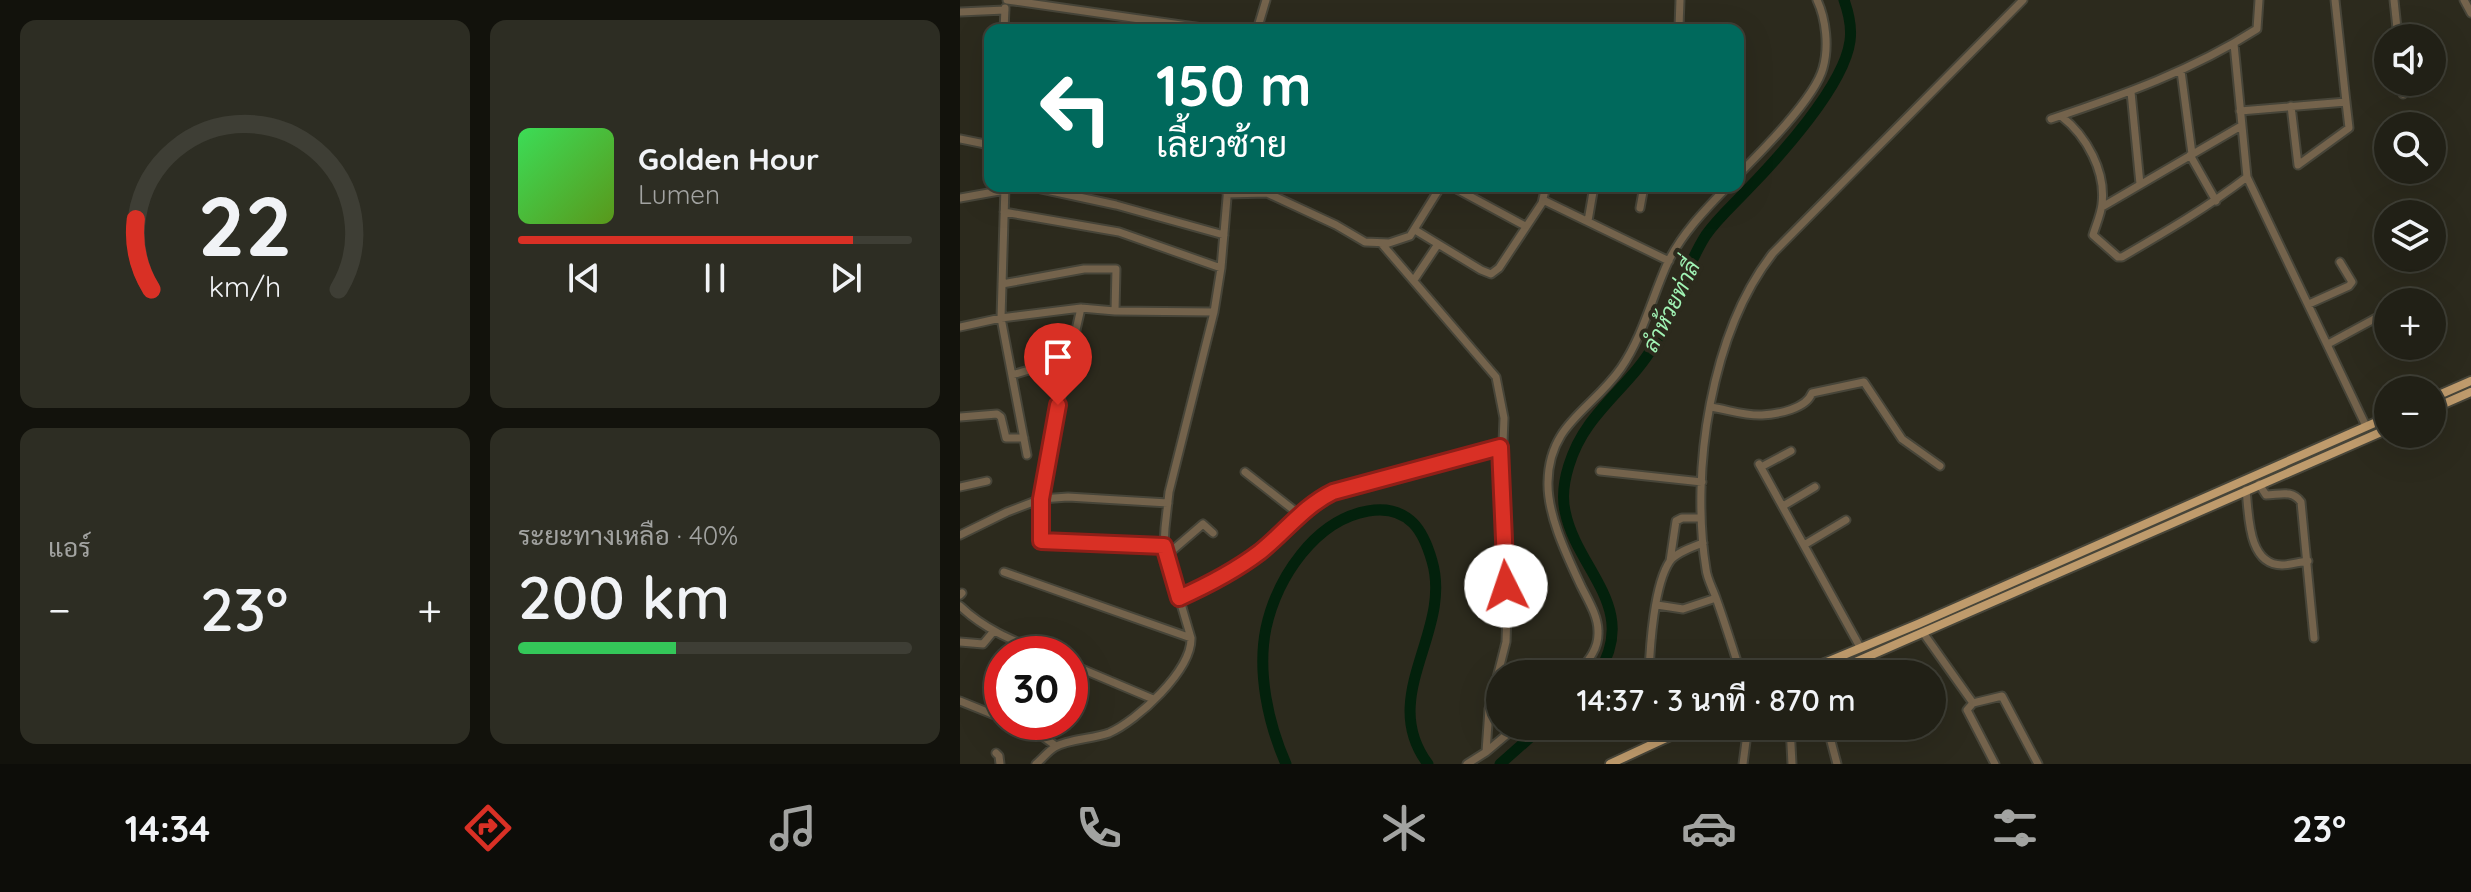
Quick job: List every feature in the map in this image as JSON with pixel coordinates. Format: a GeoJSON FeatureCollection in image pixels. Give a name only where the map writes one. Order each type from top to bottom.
{"type":"FeatureCollection","features":[{"type":"Feature","properties":{"kind":"main road"},"geometry":{"type":"LineString","coordinates":[[2446,392],[2471,381]]}},
{"type":"Feature","properties":{"kind":"main road"},"geometry":{"type":"LineString","coordinates":[[2446,403],[2471,392]]}},
{"type":"Feature","properties":{"kind":"main road"},"geometry":{"type":"LineString","coordinates":[[1830,660],[2374,423]]}},
{"type":"Feature","properties":{"kind":"main road"},"geometry":{"type":"LineString","coordinates":[[1862,660],[2065,568],[2374,435]]}},
{"type":"Feature","properties":{"kind":"main road"},"geometry":{"type":"LineString","coordinates":[[1612,764],[1658,741]]}},
{"type":"Feature","properties":{"kind":"street"},"geometry":{"type":"LineString","coordinates":[[1004,24],[1006,0],[1174,24]]}},
{"type":"Feature","properties":{"kind":"street"},"geometry":{"type":"LineString","coordinates":[[1259,24],[1266,0]]}},
{"type":"Feature","properties":{"kind":"street"},"geometry":{"type":"LineString","coordinates":[[1679,24],[1680,0]]}},
{"type":"Feature","properties":{"kind":"street"},"geometry":{"type":"LineString","coordinates":[[1744,168],[1802,104],[1823,69],[1826,38],[1817,0]]}},
{"type":"Feature","properties":{"kind":"street"},"geometry":{"type":"LineString","coordinates":[[1736,660],[1706,572],[1700,518],[1711,392],[1729,332],[1748,289],[1766,261],[2023,0]]}},
{"type":"Feature","properties":{"kind":"street"},"geometry":{"type":"LineString","coordinates":[[2051,119],[2131,92],[2234,44],[2257,29],[2259,0]]}},
{"type":"Feature","properties":{"kind":"street"},"geometry":{"type":"LineString","coordinates":[[2291,106],[2298,165],[2349,128],[2335,0]]}},
{"type":"Feature","properties":{"kind":"street"},"geometry":{"type":"LineString","coordinates":[[2394,0],[2397,24]]}},
{"type":"Feature","properties":{"kind":"street"},"geometry":{"type":"LineString","coordinates":[[2464,0],[2471,13]]}},
{"type":"Feature","properties":{"kind":"street"},"geometry":{"type":"LineString","coordinates":[[960,12],[1005,10]]}},
{"type":"Feature","properties":{"kind":"street"},"geometry":{"type":"LineString","coordinates":[[2234,44],[2247,177],[2366,426]]}},
{"type":"Feature","properties":{"kind":"street"},"geometry":{"type":"LineString","coordinates":[[2181,71],[2191,154],[2216,201]]}},
{"type":"Feature","properties":{"kind":"street"},"geometry":{"type":"LineString","coordinates":[[2131,92],[2140,184]]}},
{"type":"Feature","properties":{"kind":"street"},"geometry":{"type":"LineString","coordinates":[[2240,111],[2346,102]]}},
{"type":"Feature","properties":{"kind":"street"},"geometry":{"type":"LineString","coordinates":[[2061,116],[2085,142],[2097,165],[2102,207],[2093,235],[2118,257],[2216,201],[2247,177]]}},
{"type":"Feature","properties":{"kind":"street"},"geometry":{"type":"LineString","coordinates":[[2102,207],[2241,126]]}},
{"type":"Feature","properties":{"kind":"street"},"geometry":{"type":"LineString","coordinates":[[960,139],[984,144]]}},
{"type":"Feature","properties":{"kind":"street"},"geometry":{"type":"LineString","coordinates":[[960,198],[987,192]]}},
{"type":"Feature","properties":{"kind":"street"},"geometry":{"type":"LineString","coordinates":[[1005,192],[1001,318],[1027,455]]}},
{"type":"Feature","properties":{"kind":"street"},"geometry":{"type":"LineString","coordinates":[[1056,192],[1224,235]]}},
{"type":"Feature","properties":{"kind":"street"},"geometry":{"type":"LineString","coordinates":[[1036,764],[1056,746],[1109,733],[1126,723],[1169,684],[1185,665],[1191,648],[1191,638],[1165,550],[1168,503],[1214,312],[1228,192]]}},
{"type":"Feature","properties":{"kind":"street"},"geometry":{"type":"LineString","coordinates":[[1254,192],[1267,193],[1365,242],[1381,243],[1410,236],[1437,192]]}},
{"type":"Feature","properties":{"kind":"street"},"geometry":{"type":"LineString","coordinates":[[1462,192],[1525,226]]}},
{"type":"Feature","properties":{"kind":"street"},"geometry":{"type":"LineString","coordinates":[[1415,230],[1491,274],[1499,268],[1543,200],[1545,192]]}},
{"type":"Feature","properties":{"kind":"street"},"geometry":{"type":"LineString","coordinates":[[1588,221],[1593,192]]}},
{"type":"Feature","properties":{"kind":"street"},"geometry":{"type":"LineString","coordinates":[[1640,208],[1643,192]]}},
{"type":"Feature","properties":{"kind":"street"},"geometry":{"type":"LineString","coordinates":[[1588,660],[1597,645],[1598,630],[1556,524],[1548,486],[1553,450],[1565,427],[1621,368],[1669,261],[1689,226],[1722,192]]}},
{"type":"Feature","properties":{"kind":"street"},"geometry":{"type":"LineString","coordinates":[[1543,200],[1669,261]]}},
{"type":"Feature","properties":{"kind":"street"},"geometry":{"type":"LineString","coordinates":[[1004,212],[1119,232],[1221,268]]}},
{"type":"Feature","properties":{"kind":"street"},"geometry":{"type":"LineString","coordinates":[[1381,243],[1496,377],[1504,418],[1503,443],[1500,447],[1507,612],[1506,642],[1489,709],[1486,752]]}},
{"type":"Feature","properties":{"kind":"street"},"geometry":{"type":"LineString","coordinates":[[1414,280],[1438,244]]}},
{"type":"Feature","properties":{"kind":"street"},"geometry":{"type":"LineString","coordinates":[[2309,304],[2352,282],[2340,262]]}},
{"type":"Feature","properties":{"kind":"street"},"geometry":{"type":"LineString","coordinates":[[1002,284],[1084,269],[1116,269],[1115,311]]}},
{"type":"Feature","properties":{"kind":"street"},"geometry":{"type":"LineString","coordinates":[[960,327],[1001,318],[1081,308],[1214,312]]}},
{"type":"Feature","properties":{"kind":"street"},"geometry":{"type":"LineString","coordinates":[[1081,308],[1048,453],[1041,499],[1041,541],[1165,550],[1203,524],[1213,533]]}},
{"type":"Feature","properties":{"kind":"street"},"geometry":{"type":"LineString","coordinates":[[2328,344],[2374,319]]}},
{"type":"Feature","properties":{"kind":"street"},"geometry":{"type":"LineString","coordinates":[[1012,375],[1069,358]]}},
{"type":"Feature","properties":{"kind":"street"},"geometry":{"type":"LineString","coordinates":[[1710,407],[1761,415],[1802,406],[1809,401],[1812,393],[1864,382],[1902,439],[1940,466]]}},
{"type":"Feature","properties":{"kind":"street"},"geometry":{"type":"LineString","coordinates":[[960,417],[997,414],[1001,417],[1006,438],[1024,438]]}},
{"type":"Feature","properties":{"kind":"street"},"geometry":{"type":"LineString","coordinates":[[1179,598],[1246,562],[1312,504],[1333,492],[1500,447]]}},
{"type":"Feature","properties":{"kind":"street"},"geometry":{"type":"LineString","coordinates":[[1791,451],[1760,466],[1860,647]]}},
{"type":"Feature","properties":{"kind":"street"},"geometry":{"type":"LineString","coordinates":[[1600,471],[1702,482]]}},
{"type":"Feature","properties":{"kind":"street"},"geometry":{"type":"LineString","coordinates":[[1245,472],[1300,515]]}},
{"type":"Feature","properties":{"kind":"street"},"geometry":{"type":"LineString","coordinates":[[960,487],[987,481]]}},
{"type":"Feature","properties":{"kind":"street"},"geometry":{"type":"LineString","coordinates":[[2259,484],[2266,495],[2285,493],[2296,496],[2301,502],[2314,638]]}},
{"type":"Feature","properties":{"kind":"street"},"geometry":{"type":"LineString","coordinates":[[1783,506],[1815,487]]}},
{"type":"Feature","properties":{"kind":"street"},"geometry":{"type":"LineString","coordinates":[[2246,490],[2254,544],[2259,554],[2272,564],[2308,561]]}},
{"type":"Feature","properties":{"kind":"street"},"geometry":{"type":"LineString","coordinates":[[960,535],[1041,499],[1068,497],[1168,503]]}},
{"type":"Feature","properties":{"kind":"street"},"geometry":{"type":"LineString","coordinates":[[1649,660],[1650,640],[1662,578],[1670,561],[1676,521],[1700,518]]}},
{"type":"Feature","properties":{"kind":"street"},"geometry":{"type":"LineString","coordinates":[[1804,545],[1846,520]]}},
{"type":"Feature","properties":{"kind":"street"},"geometry":{"type":"LineString","coordinates":[[1670,561],[1703,543]]}},
{"type":"Feature","properties":{"kind":"street"},"geometry":{"type":"LineString","coordinates":[[1004,572],[1191,638]]}},
{"type":"Feature","properties":{"kind":"street"},"geometry":{"type":"LineString","coordinates":[[1657,605],[1683,609],[1716,598]]}},
{"type":"Feature","properties":{"kind":"street"},"geometry":{"type":"LineString","coordinates":[[960,606],[974,619],[1003,636]]}},
{"type":"Feature","properties":{"kind":"street"},"geometry":{"type":"LineString","coordinates":[[960,642],[983,644],[993,632]]}},
{"type":"Feature","properties":{"kind":"street"},"geometry":{"type":"LineString","coordinates":[[1924,634],[1973,703]]}},
{"type":"Feature","properties":{"kind":"street"},"geometry":{"type":"LineString","coordinates":[[1088,672],[1153,699]]}},
{"type":"Feature","properties":{"kind":"street"},"geometry":{"type":"LineString","coordinates":[[1995,764],[1967,710],[1973,703],[2002,696],[2038,764]]}},
{"type":"Feature","properties":{"kind":"street"},"geometry":{"type":"LineString","coordinates":[[960,701],[984,711]]}},
{"type":"Feature","properties":{"kind":"street"},"geometry":{"type":"LineString","coordinates":[[1048,740],[1056,746]]}},
{"type":"Feature","properties":{"kind":"street"},"geometry":{"type":"LineString","coordinates":[[1467,764],[1500,740]]}},
{"type":"Feature","properties":{"kind":"street"},"geometry":{"type":"LineString","coordinates":[[1743,764],[1746,740]]}},
{"type":"Feature","properties":{"kind":"street"},"geometry":{"type":"LineString","coordinates":[[1791,740],[1792,764]]}},
{"type":"Feature","properties":{"kind":"street"},"geometry":{"type":"LineString","coordinates":[[1831,740],[1837,764]]}},
{"type":"Feature","properties":{"kind":"street"},"geometry":{"type":"LineString","coordinates":[[1635,752],[1637,764]]}},
{"type":"Feature","properties":{"kind":"street"},"geometry":{"type":"LineString","coordinates":[[996,753],[1000,764]]}},
{"type":"Feature","properties":{"kind":"waterway","name":"ลำห้วยท่าลี่"},"geometry":{"type":"LineString","coordinates":[[1604,660],[1612,629],[1609,609],[1565,511],[1564,489],[1573,454],[1589,425],[1654,345],[1706,235],[1792,140],[1836,79],[1850,41],[1850,20],[1844,0]]}},
{"type":"Feature","properties":{"kind":"waterway","name":"ลำห้วยท่าลี่"},"geometry":{"type":"LineString","coordinates":[[1286,764],[1269,715],[1264,680],[1264,645],[1271,609],[1289,571],[1315,539],[1349,517],[1380,510],[1398,513],[1413,523],[1425,540],[1432,561],[1436,587],[1433,613],[1412,689],[1410,714],[1414,739],[1428,764]]}},
{"type":"Feature","properties":{"kind":"waterway","name":"ลำห้วยท่าลี่"},"geometry":{"type":"LineString","coordinates":[[1500,764],[1527,740]]}},
{"type":"Feature","properties":{"kind":"route"},"geometry":{"type":"LineString","coordinates":[[1058,405],[1041,499],[1041,541],[1164,546],[1179,598],[1230,573],[1263,550],[1320,498],[1500,447],[1506,586]]}}]}
